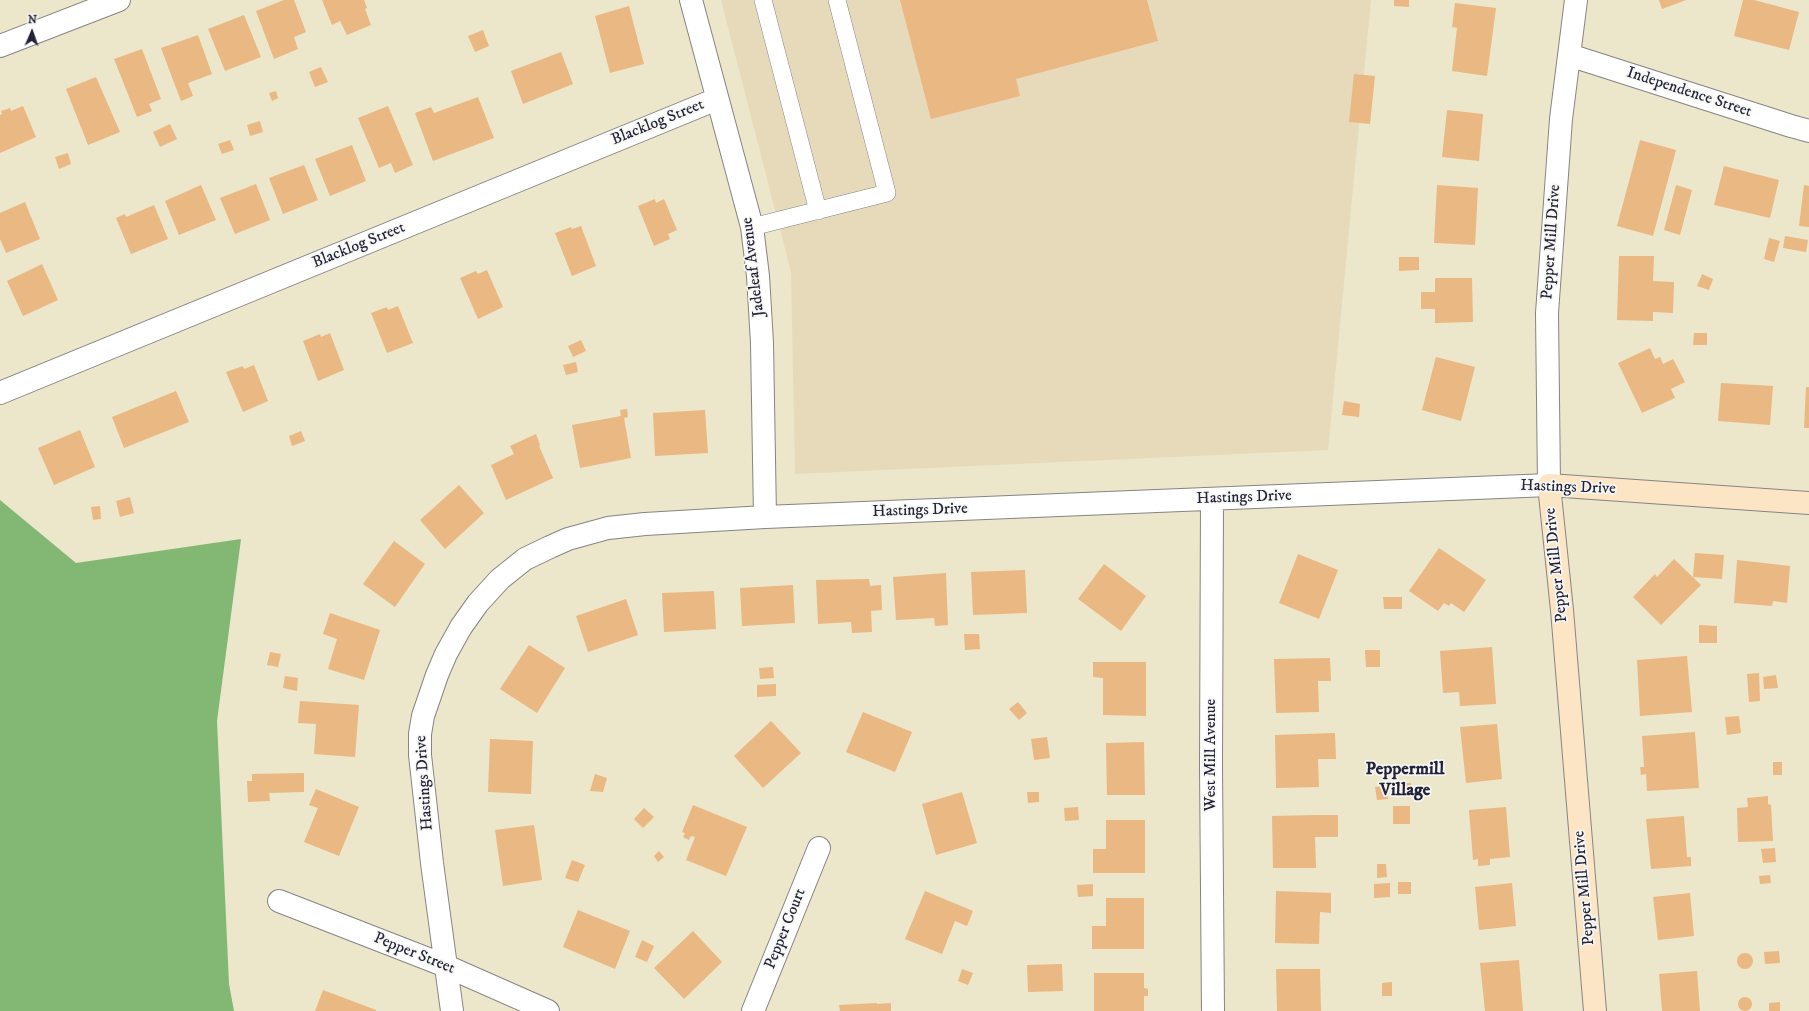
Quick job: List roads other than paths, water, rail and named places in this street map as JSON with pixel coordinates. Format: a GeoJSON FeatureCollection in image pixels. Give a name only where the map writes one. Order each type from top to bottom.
{"type":"FeatureCollection","features":[{"type":"Feature","properties":{"kind":"street"},"geometry":{"type":"LineString","coordinates":[[0,46],[119,0]]}},
{"type":"Feature","properties":{"kind":"street","name":"Jadeleaf Avenue"},"geometry":{"type":"LineString","coordinates":[[691,0],[752,227],[758,276],[762,343],[765,517]]}},
{"type":"Feature","properties":{"kind":"street","name":"Pepper Mill Drive"},"geometry":{"type":"LineString","coordinates":[[1576,0],[1561,119],[1547,313],[1549,485],[1562,610],[1595,1011]]}},
{"type":"Feature","properties":{"kind":"street","name":"Independence Street"},"geometry":{"type":"LineString","coordinates":[[1569,55],[1809,131]]}},
{"type":"Feature","properties":{"kind":"street","name":"Blacklog Street"},"geometry":{"type":"LineString","coordinates":[[0,393],[717,99]]}},
{"type":"Feature","properties":{"kind":"street","name":"Hastings Drive"},"geometry":{"type":"LineString","coordinates":[[452,1011],[421,763],[420,734],[423,716],[437,675],[461,627],[478,603],[500,579],[525,560],[568,539],[608,528],[645,524],[765,517],[1549,485],[1809,503]]}},
{"type":"Feature","properties":{"kind":"street","name":"West Mill Avenue"},"geometry":{"type":"LineString","coordinates":[[1212,499],[1211,766],[1213,1011]]}},
{"type":"Feature","properties":{"kind":"street","name":"Pepper Court"},"geometry":{"type":"LineString","coordinates":[[753,1011],[819,848]]}},
{"type":"Feature","properties":{"kind":"street","name":"Pepper Street"},"geometry":{"type":"LineString","coordinates":[[279,901],[446,966],[548,1011]]}},
{"type":"Feature","properties":{"kind":"lane"},"geometry":{"type":"LineString","coordinates":[[763,0],[818,211]]}},
{"type":"Feature","properties":{"kind":"lane"},"geometry":{"type":"LineString","coordinates":[[752,227],[887,193],[836,0]]}},
{"type":"Feature","properties":{"kind":"district","name":"Peppermill Village"},"geometry":{"type":"Point","coordinates":[1405,780]}}]}
